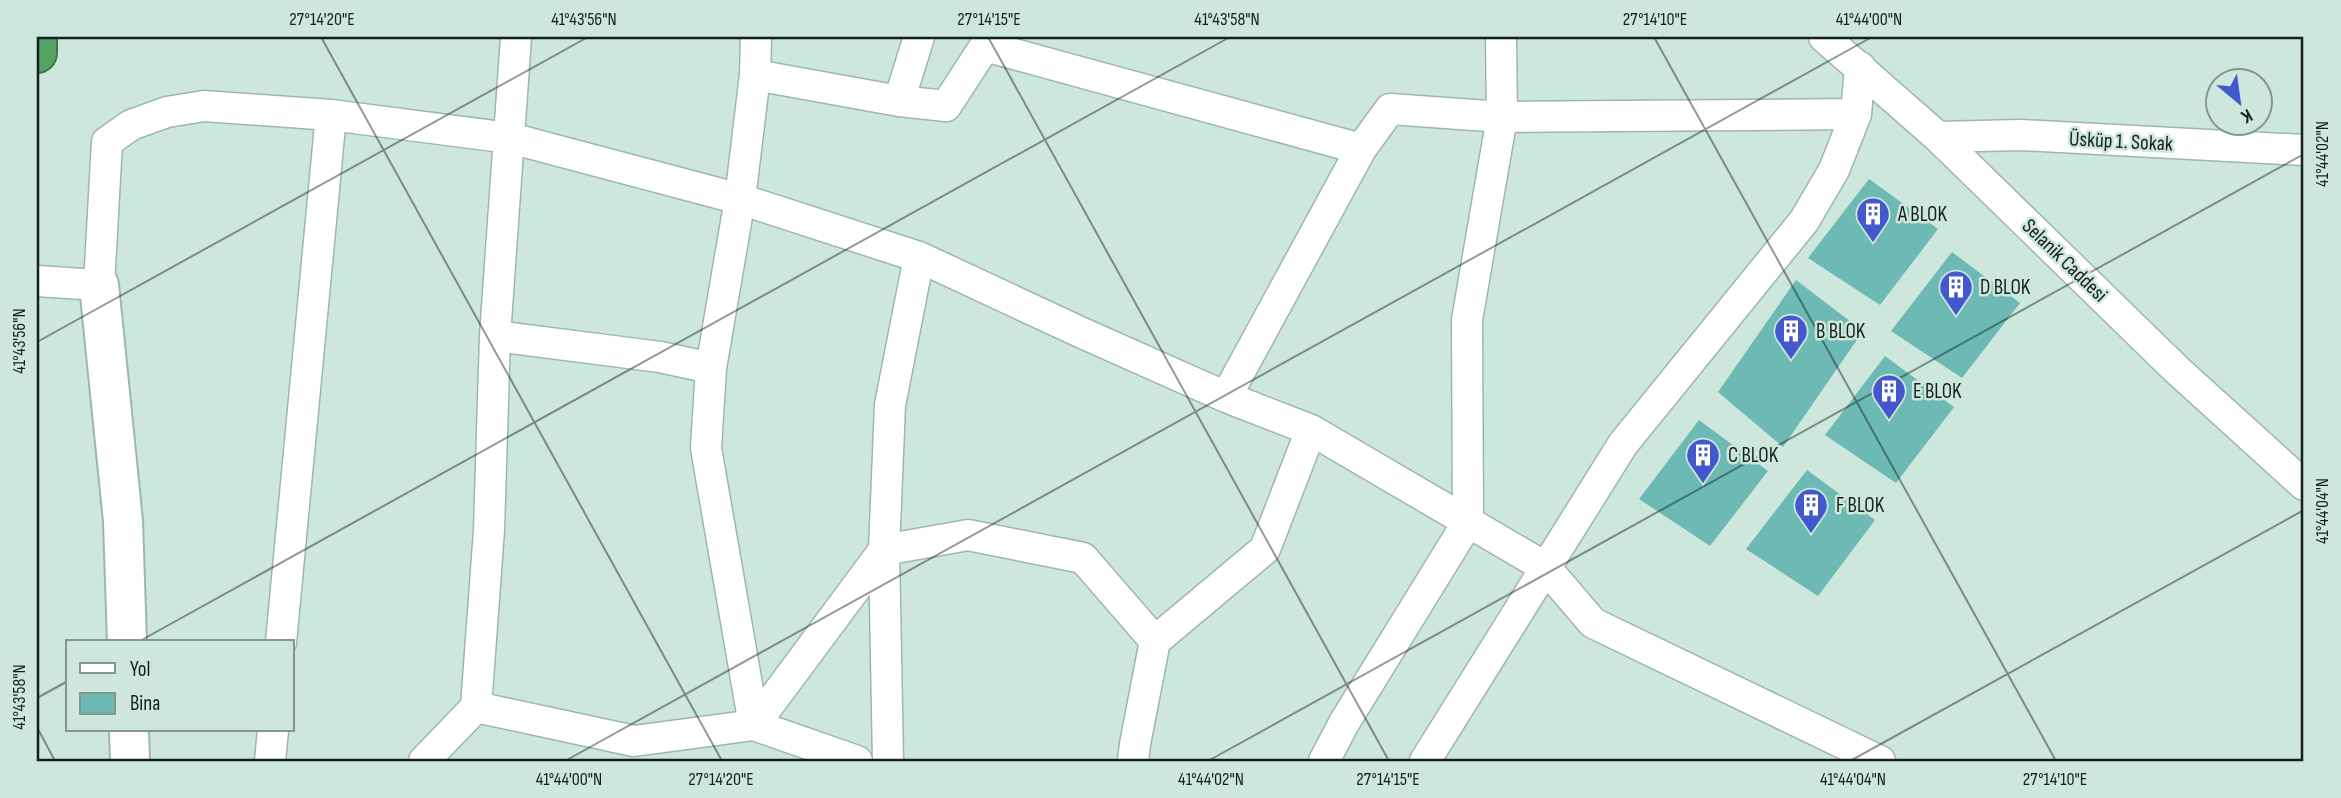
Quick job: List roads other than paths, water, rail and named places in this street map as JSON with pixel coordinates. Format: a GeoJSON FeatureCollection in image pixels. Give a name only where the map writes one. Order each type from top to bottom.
{"type":"FeatureCollection","features":[{"type":"Feature","properties":{"kind":"highway"},"geometry":{"type":"LineString","coordinates":[[37,37],[37,53]]}},
{"type":"Feature","properties":{"kind":"street"},"geometry":{"type":"LineString","coordinates":[[424,761],[476,707],[489,530],[495,336],[516,37]]}},
{"type":"Feature","properties":{"kind":"street"},"geometry":{"type":"LineString","coordinates":[[754,725],[706,448],[711,368],[740,199],[755,75],[756,37]]}},
{"type":"Feature","properties":{"kind":"street"},"geometry":{"type":"LineString","coordinates":[[899,101],[919,37]]}},
{"type":"Feature","properties":{"kind":"street"},"geometry":{"type":"LineString","coordinates":[[1324,761],[1344,723],[1468,522],[1467,320],[1502,117],[1502,37]]}},
{"type":"Feature","properties":{"kind":"street","name":"Selanik Caddesi"},"geometry":{"type":"LineString","coordinates":[[1824,37],[1938,136],[2176,369],[2304,485]]}},
{"type":"Feature","properties":{"kind":"street"},"geometry":{"type":"LineString","coordinates":[[755,75],[899,101],[946,106],[985,46],[1361,149]]}},
{"type":"Feature","properties":{"kind":"street"},"geometry":{"type":"LineString","coordinates":[[1425,761],[1623,444],[1804,221],[1834,170],[1856,114],[1860,67]]}},
{"type":"Feature","properties":{"kind":"street"},"geometry":{"type":"LineString","coordinates":[[127,640],[123,521],[99,285],[107,142],[131,125],[167,112],[204,106],[331,115],[510,138],[740,199],[919,257],[1226,397],[1311,430],[1545,567],[1592,623],[1880,761]]}},
{"type":"Feature","properties":{"kind":"street"},"geometry":{"type":"LineString","coordinates":[[1226,397],[1361,149],[1390,109],[1502,117],[1856,114]]}},
{"type":"Feature","properties":{"kind":"street"},"geometry":{"type":"LineString","coordinates":[[281,640],[331,115]]}},
{"type":"Feature","properties":{"kind":"street","name":"Üsküp 1. Sokak"},"geometry":{"type":"LineString","coordinates":[[1938,136],[2021,135],[2304,150]]}},
{"type":"Feature","properties":{"kind":"street"},"geometry":{"type":"LineString","coordinates":[[888,761],[884,550],[890,405],[919,257]]}},
{"type":"Feature","properties":{"kind":"street"},"geometry":{"type":"LineString","coordinates":[[37,281],[99,285]]}},
{"type":"Feature","properties":{"kind":"street"},"geometry":{"type":"LineString","coordinates":[[495,336],[660,357],[711,368]]}},
{"type":"Feature","properties":{"kind":"street"},"geometry":{"type":"LineString","coordinates":[[1133,761],[1156,641],[1265,549],[1311,430]]}},
{"type":"Feature","properties":{"kind":"street"},"geometry":{"type":"LineString","coordinates":[[754,725],[884,550],[968,535],[1083,558],[1156,641]]}},
{"type":"Feature","properties":{"kind":"street"},"geometry":{"type":"LineString","coordinates":[[476,707],[634,741],[754,725],[857,761]]}},
{"type":"Feature","properties":{"kind":"street"},"geometry":{"type":"LineString","coordinates":[[129,732],[130,761]]}},
{"type":"Feature","properties":{"kind":"street"},"geometry":{"type":"LineString","coordinates":[[270,761],[273,732]]}},
{"type":"Feature","properties":{"kind":"place","name":"A BLOK"},"geometry":{"type":"Point","coordinates":[1873,244]}},
{"type":"Feature","properties":{"kind":"place","name":"D BLOK"},"geometry":{"type":"Point","coordinates":[1956,317]}},
{"type":"Feature","properties":{"kind":"place","name":"B BLOK"},"geometry":{"type":"Point","coordinates":[1791,361]}},
{"type":"Feature","properties":{"kind":"place","name":"E BLOK"},"geometry":{"type":"Point","coordinates":[1889,421]}},
{"type":"Feature","properties":{"kind":"place","name":"C BLOK"},"geometry":{"type":"Point","coordinates":[1703,485]}},
{"type":"Feature","properties":{"kind":"place","name":"F BLOK"},"geometry":{"type":"Point","coordinates":[1811,535]}}]}
